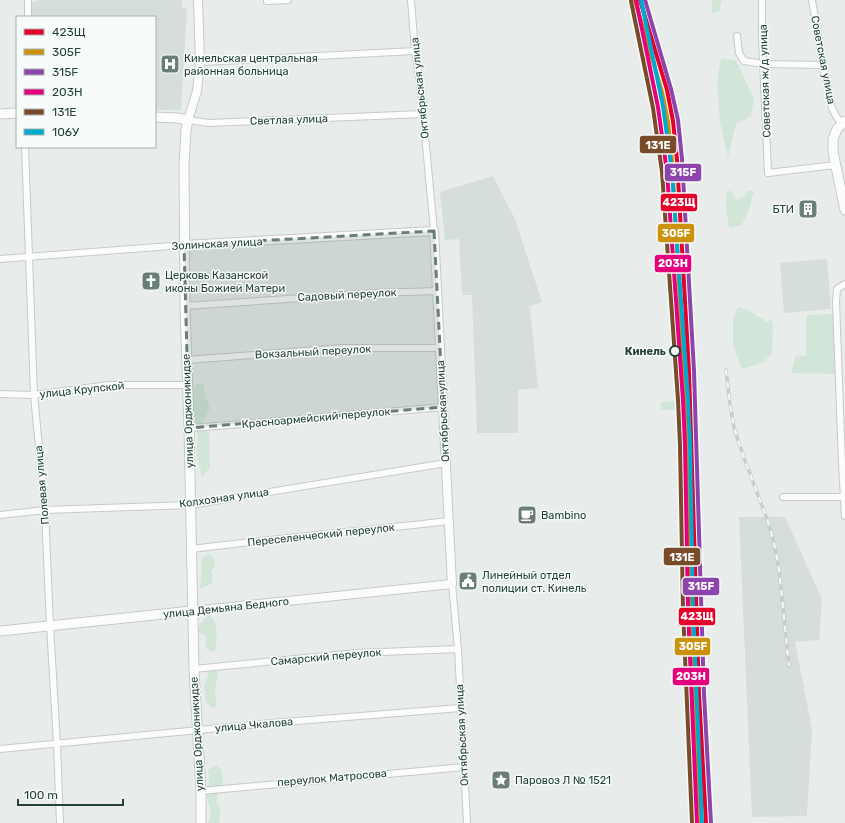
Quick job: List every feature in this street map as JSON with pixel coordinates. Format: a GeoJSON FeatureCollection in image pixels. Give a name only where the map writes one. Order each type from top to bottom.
{"type":"FeatureCollection","features":[{"type":"Feature","properties":{"kind":"main road"},"geometry":{"type":"LineString","coordinates":[[0,114],[16,114]]}},
{"type":"Feature","properties":{"kind":"main road","name":"Светлая улица"},"geometry":{"type":"LineString","coordinates":[[156,117],[188,120]]}},
{"type":"Feature","properties":{"kind":"main road","name":"улица Орджоникидзе"},"geometry":{"type":"LineString","coordinates":[[188,120],[184,164],[185,306],[192,549],[192,611],[201,823]]}},
{"type":"Feature","properties":{"kind":"main road","name":"Советская улица"},"geometry":{"type":"LineString","coordinates":[[843,122],[837,129],[833,139],[833,152],[844,206]]}},
{"type":"Feature","properties":{"kind":"main road","name":"улица Демьяна Бедного"},"geometry":{"type":"LineString","coordinates":[[0,631],[192,611]]}},
{"type":"Feature","properties":{"kind":"street"},"geometry":{"type":"LineString","coordinates":[[28,0],[28,16]]}},
{"type":"Feature","properties":{"kind":"street","name":"улица Орджоникидзе"},"geometry":{"type":"LineString","coordinates":[[188,120],[197,90],[200,62],[198,0]]}},
{"type":"Feature","properties":{"kind":"street"},"geometry":{"type":"LineString","coordinates":[[267,1],[288,0]]}},
{"type":"Feature","properties":{"kind":"street","name":"Октябрьская улица"},"geometry":{"type":"LineString","coordinates":[[412,0],[415,51],[423,104],[434,231],[452,584],[458,649],[467,823]]}},
{"type":"Feature","properties":{"kind":"street","name":"Советская ж/д улица"},"geometry":{"type":"LineString","coordinates":[[762,0],[769,162],[768,173],[835,165]]}},
{"type":"Feature","properties":{"kind":"street","name":"Советская улица"},"geometry":{"type":"LineString","coordinates":[[812,0],[832,108],[836,116],[843,122]]}},
{"type":"Feature","properties":{"kind":"street"},"geometry":{"type":"LineString","coordinates":[[736,36],[739,54],[744,61],[764,64],[823,65]]}},
{"type":"Feature","properties":{"kind":"street"},"geometry":{"type":"LineString","coordinates":[[200,62],[415,51]]}},
{"type":"Feature","properties":{"kind":"street","name":"Светлая улица"},"geometry":{"type":"LineString","coordinates":[[188,120],[209,123],[423,114]]}},
{"type":"Feature","properties":{"kind":"street","name":"Полевая улица"},"geometry":{"type":"LineString","coordinates":[[25,148],[34,395],[45,510],[60,823]]}},
{"type":"Feature","properties":{"kind":"street","name":"Золинская улица"},"geometry":{"type":"LineString","coordinates":[[0,259],[184,245],[434,231]]}},
{"type":"Feature","properties":{"kind":"street"},"geometry":{"type":"LineString","coordinates":[[845,284],[837,289],[836,301],[842,359],[845,516]]}},
{"type":"Feature","properties":{"kind":"street","name":"Садовый переулок"},"geometry":{"type":"LineString","coordinates":[[185,306],[376,293],[437,291]]}},
{"type":"Feature","properties":{"kind":"street","name":"Вокзальный переулок"},"geometry":{"type":"LineString","coordinates":[[187,360],[342,348],[440,348]]}},
{"type":"Feature","properties":{"kind":"street","name":"улица Крупской"},"geometry":{"type":"LineString","coordinates":[[0,394],[34,395],[110,385],[188,385]]}},
{"type":"Feature","properties":{"kind":"street","name":"Красноармейский переулок"},"geometry":{"type":"LineString","coordinates":[[189,428],[443,407]]}},
{"type":"Feature","properties":{"kind":"street","name":"Колхозная улица"},"geometry":{"type":"LineString","coordinates":[[0,515],[45,510],[190,505],[446,463]]}},
{"type":"Feature","properties":{"kind":"street"},"geometry":{"type":"LineString","coordinates":[[783,497],[844,498]]}},
{"type":"Feature","properties":{"kind":"street","name":"Переселенческий переулок"},"geometry":{"type":"LineString","coordinates":[[192,549],[280,538],[382,529],[449,521]]}},
{"type":"Feature","properties":{"kind":"street","name":"улица Демьяна Бедного"},"geometry":{"type":"LineString","coordinates":[[192,611],[452,584]]}},
{"type":"Feature","properties":{"kind":"street","name":"Самарский переулок"},"geometry":{"type":"LineString","coordinates":[[194,669],[356,653],[458,649]]}},
{"type":"Feature","properties":{"kind":"street","name":"улица Чкалова"},"geometry":{"type":"LineString","coordinates":[[0,749],[272,723],[460,708]]}},
{"type":"Feature","properties":{"kind":"street","name":"переулок Матросова"},"geometry":{"type":"LineString","coordinates":[[200,790],[464,767]]}},
{"type":"Feature","properties":{"kind":"highlighted area"},"geometry":{"type":"Polygon","coordinates":[[[434,231],[443,407],[189,428],[184,245],[434,231]]]}},
{"type":"Feature","properties":{"kind":"shaded area","name":"Кинельская центральная районная больница"},"geometry":{"type":"Polygon","coordinates":[[[37,0],[182,0],[182,8],[189,8],[187,9],[181,110],[156,110],[156,16],[31,16],[31,2],[37,2],[37,0]]]}},
{"type":"Feature","properties":{"kind":"shaded area"},"geometry":{"type":"Polygon","coordinates":[[[493,176],[515,219],[542,302],[528,307],[530,308],[538,388],[518,390],[518,433],[477,433],[472,295],[462,295],[459,239],[445,240],[440,192],[493,176]]]}},
{"type":"Feature","properties":{"kind":"shaded area"},"geometry":{"type":"Polygon","coordinates":[[[827,259],[831,309],[784,313],[780,263],[827,259]]]}},
{"type":"Feature","properties":{"kind":"shaded area"},"geometry":{"type":"Polygon","coordinates":[[[739,517],[785,517],[822,599],[819,640],[795,642],[812,729],[807,816],[752,817],[739,517]]]}},
{"type":"Feature","properties":{"kind":"green space"},"geometry":{"type":"Polygon","coordinates":[[[712,0],[722,0],[719,12],[712,13],[712,0]]]}},
{"type":"Feature","properties":{"kind":"green space"},"geometry":{"type":"Polygon","coordinates":[[[721,58],[736,61],[754,99],[751,116],[736,124],[728,157],[720,122],[717,82],[721,58]]]}},
{"type":"Feature","properties":{"kind":"green space"},"geometry":{"type":"Polygon","coordinates":[[[727,190],[732,192],[736,200],[742,198],[748,191],[754,191],[749,209],[742,225],[729,228],[726,207],[727,190]]]}},
{"type":"Feature","properties":{"kind":"green space"},"geometry":{"type":"Polygon","coordinates":[[[738,307],[748,310],[767,322],[772,319],[773,329],[772,354],[762,363],[742,369],[733,345],[733,319],[738,307]]]}},
{"type":"Feature","properties":{"kind":"green space"},"geometry":{"type":"Polygon","coordinates":[[[833,314],[836,374],[791,373],[795,357],[806,355],[807,315],[833,314]]]}},
{"type":"Feature","properties":{"kind":"green space"},"geometry":{"type":"Polygon","coordinates":[[[196,384],[203,384],[210,408],[202,423],[209,433],[210,468],[202,477],[196,453],[198,438],[192,393],[196,384]]]}},
{"type":"Feature","properties":{"kind":"green space"},"geometry":{"type":"Polygon","coordinates":[[[677,401],[677,410],[661,410],[661,402],[677,401]]]}},
{"type":"Feature","properties":{"kind":"green space"},"geometry":{"type":"Polygon","coordinates":[[[210,554],[214,559],[215,566],[211,571],[213,579],[211,584],[200,589],[201,561],[203,557],[210,554]]]}},
{"type":"Feature","properties":{"kind":"green space"},"geometry":{"type":"Polygon","coordinates":[[[209,614],[215,622],[216,629],[215,650],[211,652],[205,646],[207,637],[198,632],[200,624],[209,614]]]}},
{"type":"Feature","properties":{"kind":"green space"},"geometry":{"type":"Polygon","coordinates":[[[216,669],[218,674],[215,690],[216,707],[213,708],[206,702],[204,685],[209,672],[216,669]]]}},
{"type":"Feature","properties":{"kind":"green space"},"geometry":{"type":"Polygon","coordinates":[[[216,765],[222,770],[223,783],[216,803],[221,810],[219,818],[220,823],[208,823],[211,814],[207,797],[209,784],[208,770],[216,765]]]}},
{"type":"Feature","properties":{"kind":"railway"},"geometry":{"type":"LineString","coordinates":[[726,370],[734,428],[767,519],[774,543],[779,569],[789,666]]}},
{"type":"Feature","properties":{"kind":"transit line","name":"203Н"},"geometry":{"type":"LineString","coordinates":[[636,0],[658,107],[667,172],[683,400],[688,609],[697,823]]}},
{"type":"Feature","properties":{"kind":"transit line","name":"423Щ"},"geometry":{"type":"LineString","coordinates":[[640,0],[667,90],[673,121],[677,160],[689,372],[699,694],[706,823]]}},
{"type":"Feature","properties":{"kind":"transit line","name":"106У"},"geometry":{"type":"LineString","coordinates":[[641,0],[663,106],[672,172],[688,400],[693,609],[702,823]]}},
{"type":"Feature","properties":{"kind":"transit line","name":"315F"},"geometry":{"type":"LineString","coordinates":[[645,0],[671,89],[678,120],[682,159],[694,371],[704,694],[711,823]]}},
{"type":"Feature","properties":{"kind":"transit line","name":"131Е"},"geometry":{"type":"LineString","coordinates":[[631,1],[653,108],[662,172],[678,400],[683,609],[692,823]]}},
{"type":"Feature","properties":{"kind":"transit line","name":"305F"},"geometry":{"type":"LineString","coordinates":[[635,1],[662,92],[668,122],[672,160],[684,372],[694,694],[701,823]]}},
{"type":"Feature","properties":{"kind":"place","name":"Кинельская центральная районная больница"},"geometry":{"type":"Point","coordinates":[170,64]}},
{"type":"Feature","properties":{"kind":"place","name":"БТИ"},"geometry":{"type":"Point","coordinates":[808,209]}},
{"type":"Feature","properties":{"kind":"place","name":"Церковь Казанской иконы Божией Матери"},"geometry":{"type":"Point","coordinates":[151,281]}},
{"type":"Feature","properties":{"kind":"place","name":"Кинель"},"geometry":{"type":"Point","coordinates":[675,351]}},
{"type":"Feature","properties":{"kind":"place","name":"Bambino"},"geometry":{"type":"Point","coordinates":[527,515]}},
{"type":"Feature","properties":{"kind":"place","name":"Линейный отдел полиции ст. Кинель"},"geometry":{"type":"Point","coordinates":[468,581]}},
{"type":"Feature","properties":{"kind":"place","name":"Паровоз Л № 1521"},"geometry":{"type":"Point","coordinates":[501,780]}}]}
